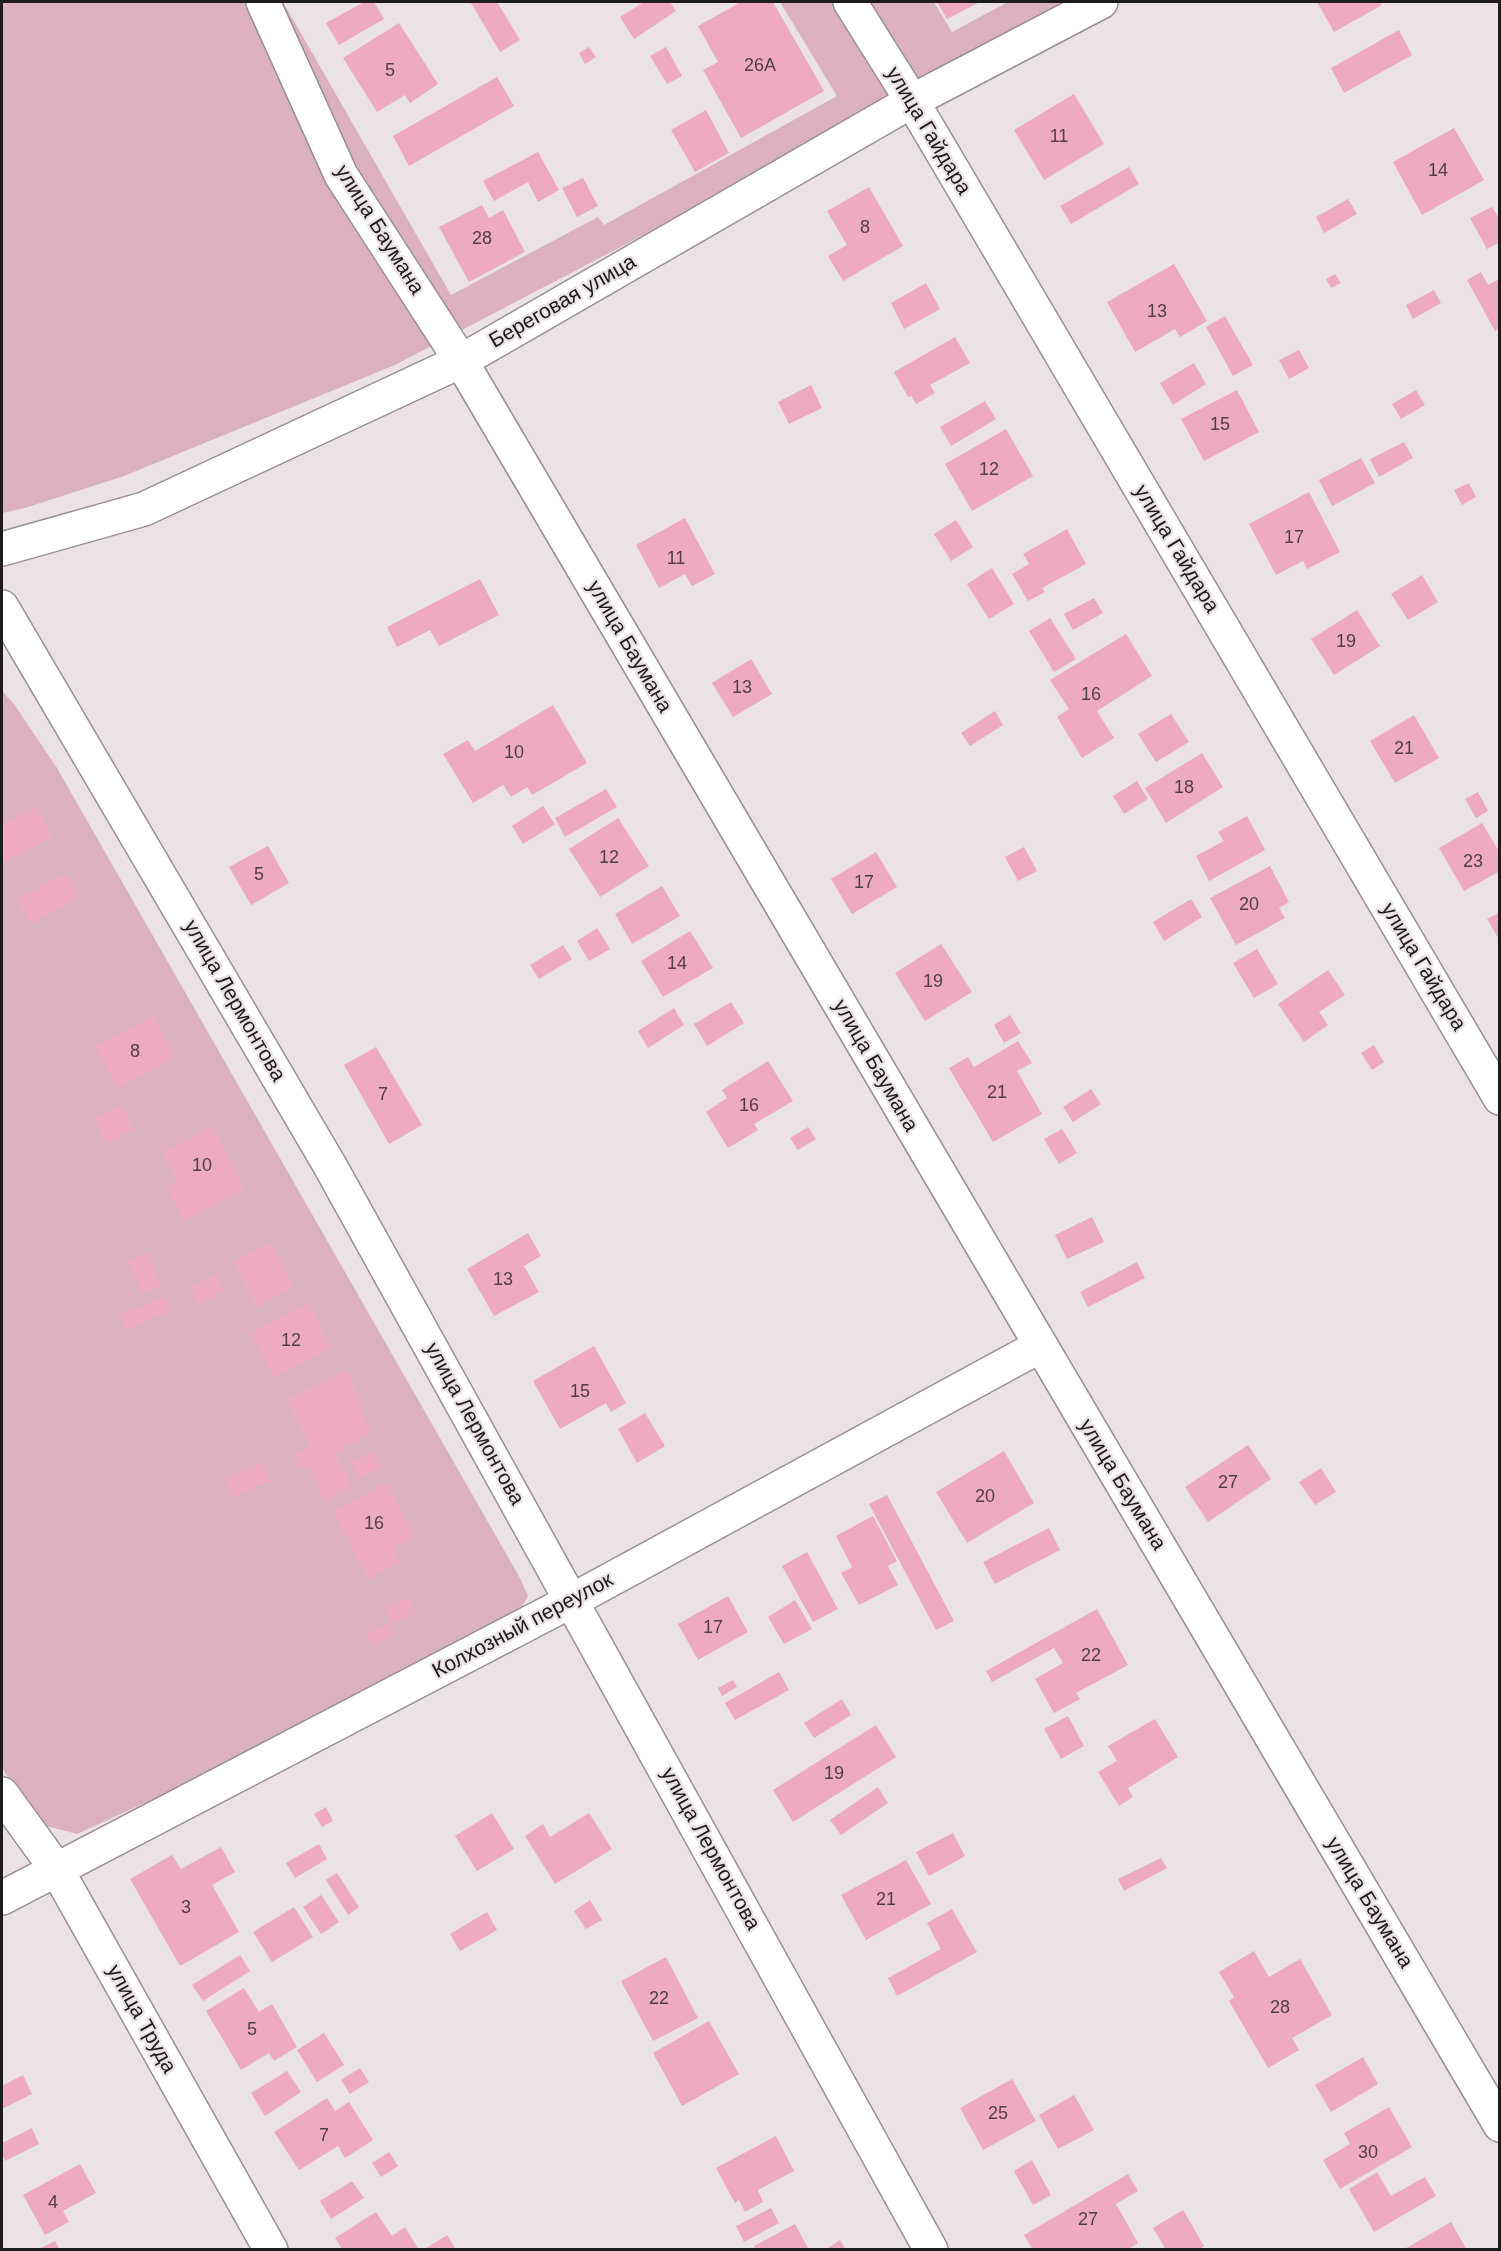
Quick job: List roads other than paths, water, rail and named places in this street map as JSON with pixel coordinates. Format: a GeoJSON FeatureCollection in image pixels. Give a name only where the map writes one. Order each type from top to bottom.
{"type":"FeatureCollection","features":[{"type":"Feature","properties":{"kind":"street","name":"улица Баумана"},"geometry":{"type":"LineString","coordinates":[[263,2],[341,175],[461,361],[1500,2125]]}},
{"type":"Feature","properties":{"kind":"street","name":"улица Гайдара"},"geometry":{"type":"LineString","coordinates":[[850,2],[912,101],[1500,1098]]}},
{"type":"Feature","properties":{"kind":"street","name":"Береговая улица"},"geometry":{"type":"LineString","coordinates":[[2,549],[144,509],[461,361],[912,101],[1101,2]]}},
{"type":"Feature","properties":{"kind":"street","name":"улица Лермонтова"},"geometry":{"type":"LineString","coordinates":[[2,607],[329,1164],[573,1600],[931,2250]]}},
{"type":"Feature","properties":{"kind":"street","name":"Колхозный переулок"},"geometry":{"type":"LineString","coordinates":[[2,1898],[573,1600],[1040,1346]]}},
{"type":"Feature","properties":{"kind":"street","name":"улица Труда"},"geometry":{"type":"LineString","coordinates":[[2,1794],[57,1870],[271,2250]]}}]}
